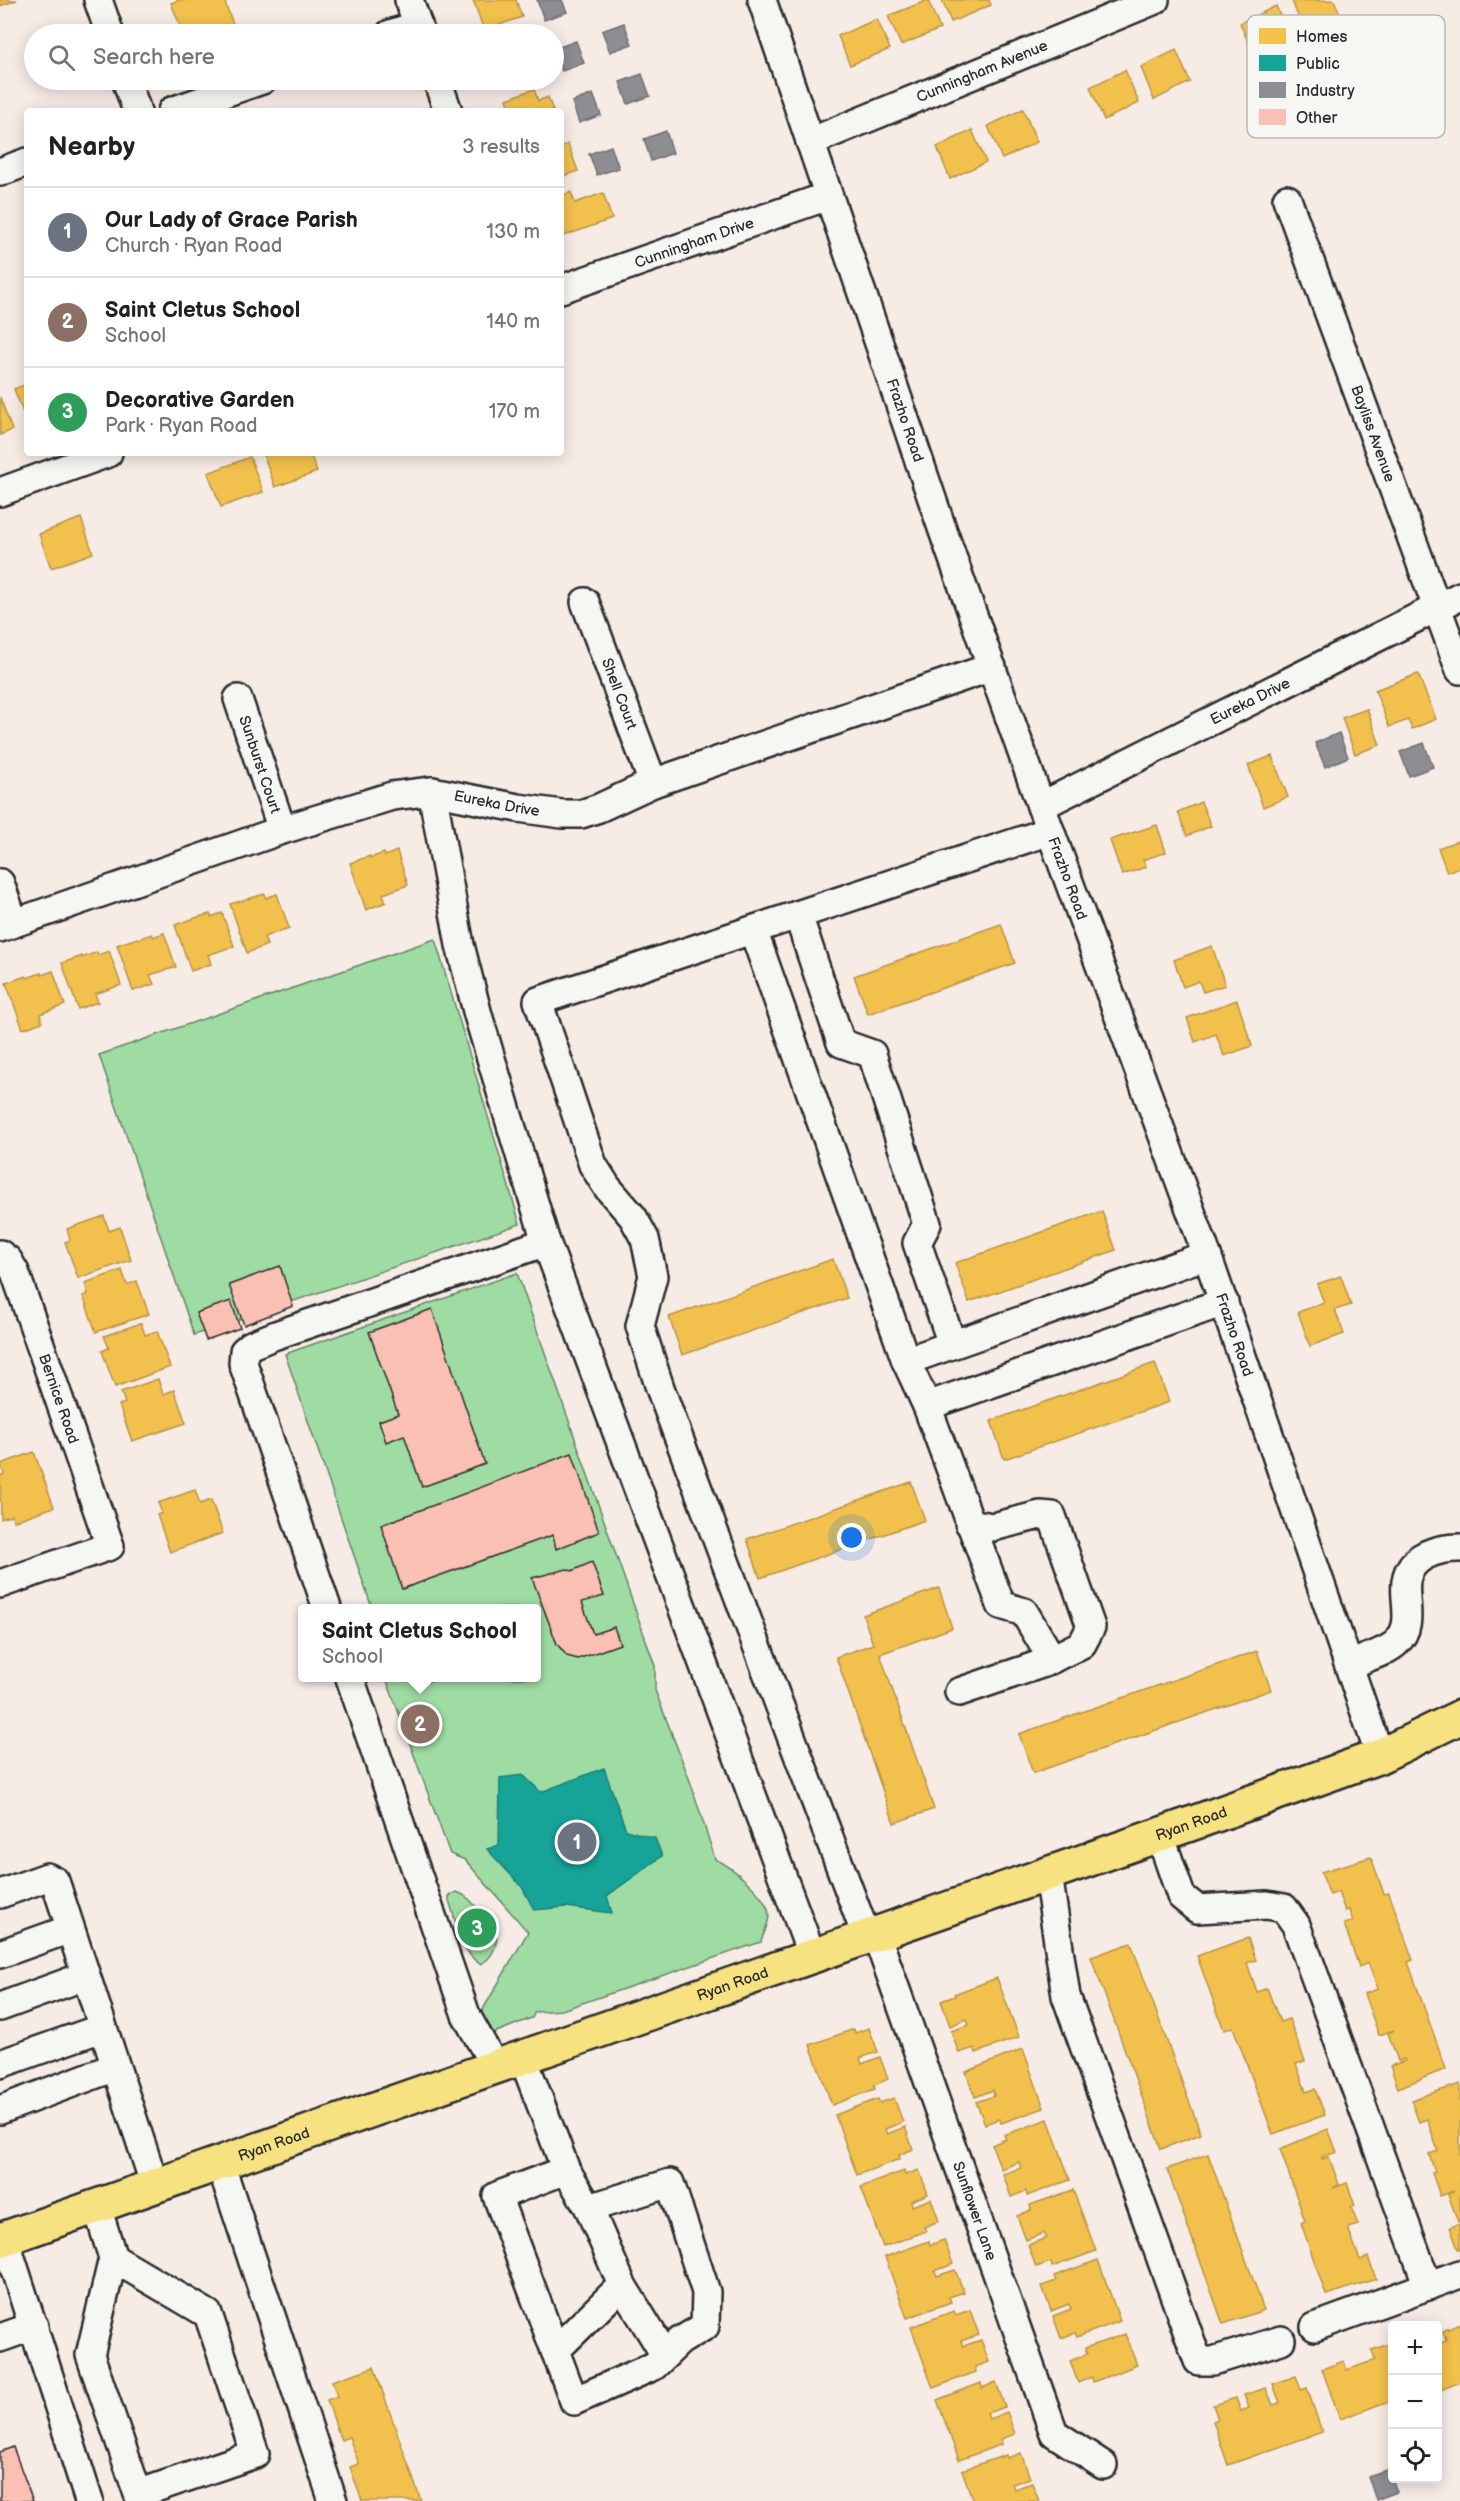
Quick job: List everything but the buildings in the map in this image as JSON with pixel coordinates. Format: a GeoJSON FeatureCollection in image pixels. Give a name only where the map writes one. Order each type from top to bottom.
{"type":"FeatureCollection","features":[{"type":"Feature","properties":{"kind":"main road","name":"Ryan Road"},"geometry":{"type":"LineString","coordinates":[[2,2240],[1160,1835],[1380,1755],[1460,1717]]}},
{"type":"Feature","properties":{"kind":"street"},"geometry":{"type":"LineString","coordinates":[[98,0],[106,24]]}},
{"type":"Feature","properties":{"kind":"street","name":"Frazho Road"},"geometry":{"type":"LineString","coordinates":[[762,0],[992,667],[1050,831],[1224,1302],[1380,1755]]}},
{"type":"Feature","properties":{"kind":"street","name":"Cunningham Avenue"},"geometry":{"type":"LineString","coordinates":[[810,142],[1155,0]]}},
{"type":"Feature","properties":{"kind":"street"},"geometry":{"type":"LineString","coordinates":[[130,90],[136,108]]}},
{"type":"Feature","properties":{"kind":"street"},"geometry":{"type":"LineString","coordinates":[[181,108],[233,90]]}},
{"type":"Feature","properties":{"kind":"street"},"geometry":{"type":"LineString","coordinates":[[441,90],[447,108]]}},
{"type":"Feature","properties":{"kind":"street"},"geometry":{"type":"LineString","coordinates":[[0,172],[24,163]]}},
{"type":"Feature","properties":{"kind":"street","name":"Cunningham Drive"},"geometry":{"type":"LineString","coordinates":[[564,289],[828,196]]}},
{"type":"Feature","properties":{"kind":"street","name":"Bayliss Avenue"},"geometry":{"type":"LineString","coordinates":[[1287,199],[1449,602],[1460,670]]}},
{"type":"Feature","properties":{"kind":"street"},"geometry":{"type":"LineString","coordinates":[[0,492],[100,456]]}},
{"type":"Feature","properties":{"kind":"street","name":"Shell Court"},"geometry":{"type":"LineString","coordinates":[[585,602],[654,783]]}},
{"type":"Feature","properties":{"kind":"street","name":"Eureka Drive"},"geometry":{"type":"LineString","coordinates":[[1041,806],[1449,602]]}},
{"type":"Feature","properties":{"kind":"street","name":"Eureka Drive"},"geometry":{"type":"LineString","coordinates":[[7,926],[282,830],[392,796],[432,791],[518,808],[562,814],[581,814],[654,783],[992,667]]}},
{"type":"Feature","properties":{"kind":"street","name":"Sunburst Court"},"geometry":{"type":"LineString","coordinates":[[238,699],[282,830]]}},
{"type":"Feature","properties":{"kind":"street"},"geometry":{"type":"LineString","coordinates":[[432,791],[460,945],[478,1015],[546,1242],[812,1956]]}},
{"type":"Feature","properties":{"kind":"street"},"geometry":{"type":"LineString","coordinates":[[1050,831],[753,930],[906,1361],[927,1406],[1001,1605],[1024,1612],[1052,1659]]}},
{"type":"Feature","properties":{"kind":"street"},"geometry":{"type":"LineString","coordinates":[[0,883],[7,926]]}},
{"type":"Feature","properties":{"kind":"street"},"geometry":{"type":"LineString","coordinates":[[798,915],[840,1043],[872,1054],[927,1224],[917,1243],[952,1344]]}},
{"type":"Feature","properties":{"kind":"street","name":"Sunflower Lane"},"geometry":{"type":"LineString","coordinates":[[753,930],[538,1000],[593,1165],[633,1217],[645,1239],[653,1276],[640,1326],[660,1388],[872,1936],[1054,2433],[1103,2465]]}},
{"type":"Feature","properties":{"kind":"street"},"geometry":{"type":"LineString","coordinates":[[326,1604],[243,1363],[244,1351],[251,1345],[276,1335],[546,1242]]}},
{"type":"Feature","properties":{"kind":"street","name":"Bernice Road"},"geometry":{"type":"LineString","coordinates":[[0,1254],[8,1260],[15,1272],[110,1546],[0,1584]]}},
{"type":"Feature","properties":{"kind":"street"},"geometry":{"type":"LineString","coordinates":[[906,1361],[1207,1255]]}},
{"type":"Feature","properties":{"kind":"street"},"geometry":{"type":"LineString","coordinates":[[927,1406],[1224,1302]]}},
{"type":"Feature","properties":{"kind":"street"},"geometry":{"type":"LineString","coordinates":[[959,1692],[1052,1659],[1082,1644],[1091,1627],[1052,1516],[1040,1515],[993,1527],[969,1522]]}},
{"type":"Feature","properties":{"kind":"street"},"geometry":{"type":"LineString","coordinates":[[1350,1665],[1395,1644],[1406,1628],[1408,1604],[1406,1581],[1414,1563],[1439,1548],[1460,1548]]}},
{"type":"Feature","properties":{"kind":"street"},"geometry":{"type":"LineString","coordinates":[[352,1682],[466,2015],[509,2063],[589,2208],[622,2285],[665,2355]]}},
{"type":"Feature","properties":{"kind":"street"},"geometry":{"type":"LineString","coordinates":[[1160,1835],[1181,1896],[1197,1909],[1267,1905],[1284,1908],[1296,1925],[1428,2286]]}},
{"type":"Feature","properties":{"kind":"street"},"geometry":{"type":"LineString","coordinates":[[1048,1874],[1066,1996],[1198,2361],[1213,2361],[1281,2340]]}},
{"type":"Feature","properties":{"kind":"street"},"geometry":{"type":"LineString","coordinates":[[0,1894],[47,1877],[55,1881],[155,2186]]}},
{"type":"Feature","properties":{"kind":"street"},"geometry":{"type":"LineString","coordinates":[[0,1954],[70,1929]]}},
{"type":"Feature","properties":{"kind":"street"},"geometry":{"type":"LineString","coordinates":[[0,2007],[86,1976]]}},
{"type":"Feature","properties":{"kind":"street"},"geometry":{"type":"LineString","coordinates":[[0,2064],[102,2028]]}},
{"type":"Feature","properties":{"kind":"street"},"geometry":{"type":"LineString","coordinates":[[0,2110],[115,2067]]}},
{"type":"Feature","properties":{"kind":"street"},"geometry":{"type":"LineString","coordinates":[[220,2163],[333,2501]]}},
{"type":"Feature","properties":{"kind":"street"},"geometry":{"type":"LineString","coordinates":[[566,2170],[497,2196],[574,2401],[654,2366],[680,2341],[705,2326],[706,2292],[670,2183],[589,2208]]}},
{"type":"Feature","properties":{"kind":"street"},"geometry":{"type":"LineString","coordinates":[[97,2207],[113,2258],[90,2355],[138,2494],[255,2454],[208,2313],[113,2258]]}},
{"type":"Feature","properties":{"kind":"street"},"geometry":{"type":"LineString","coordinates":[[2,2240],[34,2326],[89,2501]]}},
{"type":"Feature","properties":{"kind":"street"},"geometry":{"type":"LineString","coordinates":[[1315,2327],[1460,2274]]}},
{"type":"Feature","properties":{"kind":"street"},"geometry":{"type":"LineString","coordinates":[[555,2351],[622,2285]]}},
{"type":"Feature","properties":{"kind":"street"},"geometry":{"type":"LineString","coordinates":[[0,2337],[34,2326]]}},
{"type":"Feature","properties":{"kind":"green space"},"geometry":{"type":"Polygon","coordinates":[[[435,939],[520,1224],[194,1335],[99,1055],[435,939]]]}},
{"type":"Feature","properties":{"kind":"green space"},"geometry":{"type":"Polygon","coordinates":[[[517,1273],[655,1666],[655,1690],[690,1781],[715,1859],[739,1875],[756,1891],[767,1907],[769,1915],[761,1942],[562,2010],[535,2012],[532,2018],[491,2034],[478,2018],[528,1932],[465,1860],[450,1854],[387,1682],[541,1682],[541,1604],[371,1604],[285,1354],[517,1273]]]}},
{"type":"Feature","properties":{"kind":"green space"},"geometry":{"type":"Polygon","coordinates":[[[457,1892],[468,1898],[495,1928],[497,1938],[492,1954],[480,1964],[468,1952],[457,1926],[449,1896],[457,1892]]]}},
{"type":"Feature","properties":{"kind":"place","name":"Saint Cletus School"},"geometry":{"type":"Point","coordinates":[420,1724]}},
{"type":"Feature","properties":{"kind":"place","name":"Our Lady of Grace Parish"},"geometry":{"type":"Point","coordinates":[577,1842]}},
{"type":"Feature","properties":{"kind":"place","name":"Decorative Garden"},"geometry":{"type":"Point","coordinates":[477,1928]}}]}
